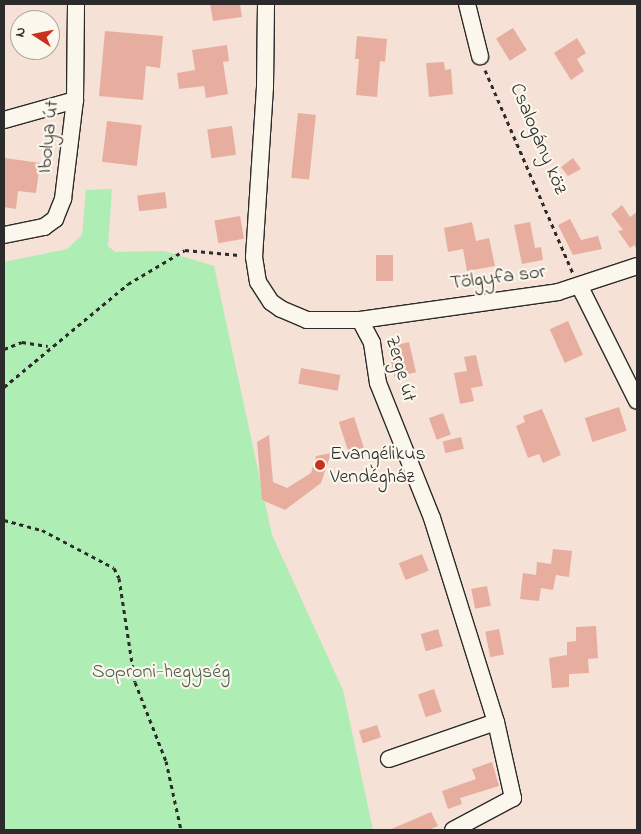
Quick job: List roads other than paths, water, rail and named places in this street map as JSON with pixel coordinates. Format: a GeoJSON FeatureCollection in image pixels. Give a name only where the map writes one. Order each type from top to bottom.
{"type":"FeatureCollection","features":[{"type":"Feature","properties":{"kind":"street","name":"Ibolya út"},"geometry":{"type":"LineString","coordinates":[[4,234],[44,226],[55,219],[63,198],[75,100],[76,4]]}},
{"type":"Feature","properties":{"kind":"street","name":"Zerge út"},"geometry":{"type":"LineString","coordinates":[[266,4],[264,87],[254,257],[258,282],[271,302],[281,309],[307,320],[360,320],[372,343],[378,383],[432,518],[496,722],[513,798],[453,830]]}},
{"type":"Feature","properties":{"kind":"street"},"geometry":{"type":"LineString","coordinates":[[468,4],[480,56]]}},
{"type":"Feature","properties":{"kind":"street"},"geometry":{"type":"LineString","coordinates":[[4,120],[75,100]]}},
{"type":"Feature","properties":{"kind":"street","name":"Tölgyfa sor"},"geometry":{"type":"LineString","coordinates":[[360,320],[580,287],[637,266]]}},
{"type":"Feature","properties":{"kind":"street"},"geometry":{"type":"LineString","coordinates":[[580,287],[601,334],[624,370],[637,401]]}},
{"type":"Feature","properties":{"kind":"street"},"geometry":{"type":"LineString","coordinates":[[389,759],[496,722]]}},
{"type":"Feature","properties":{"kind":"place","name":"Evangélikus Vendégház"},"geometry":{"type":"Point","coordinates":[320,465]}},
{"type":"Feature","properties":{"kind":"park label","name":"Soproni-hegység"},"geometry":{"type":"Point","coordinates":[161,672]}}]}
